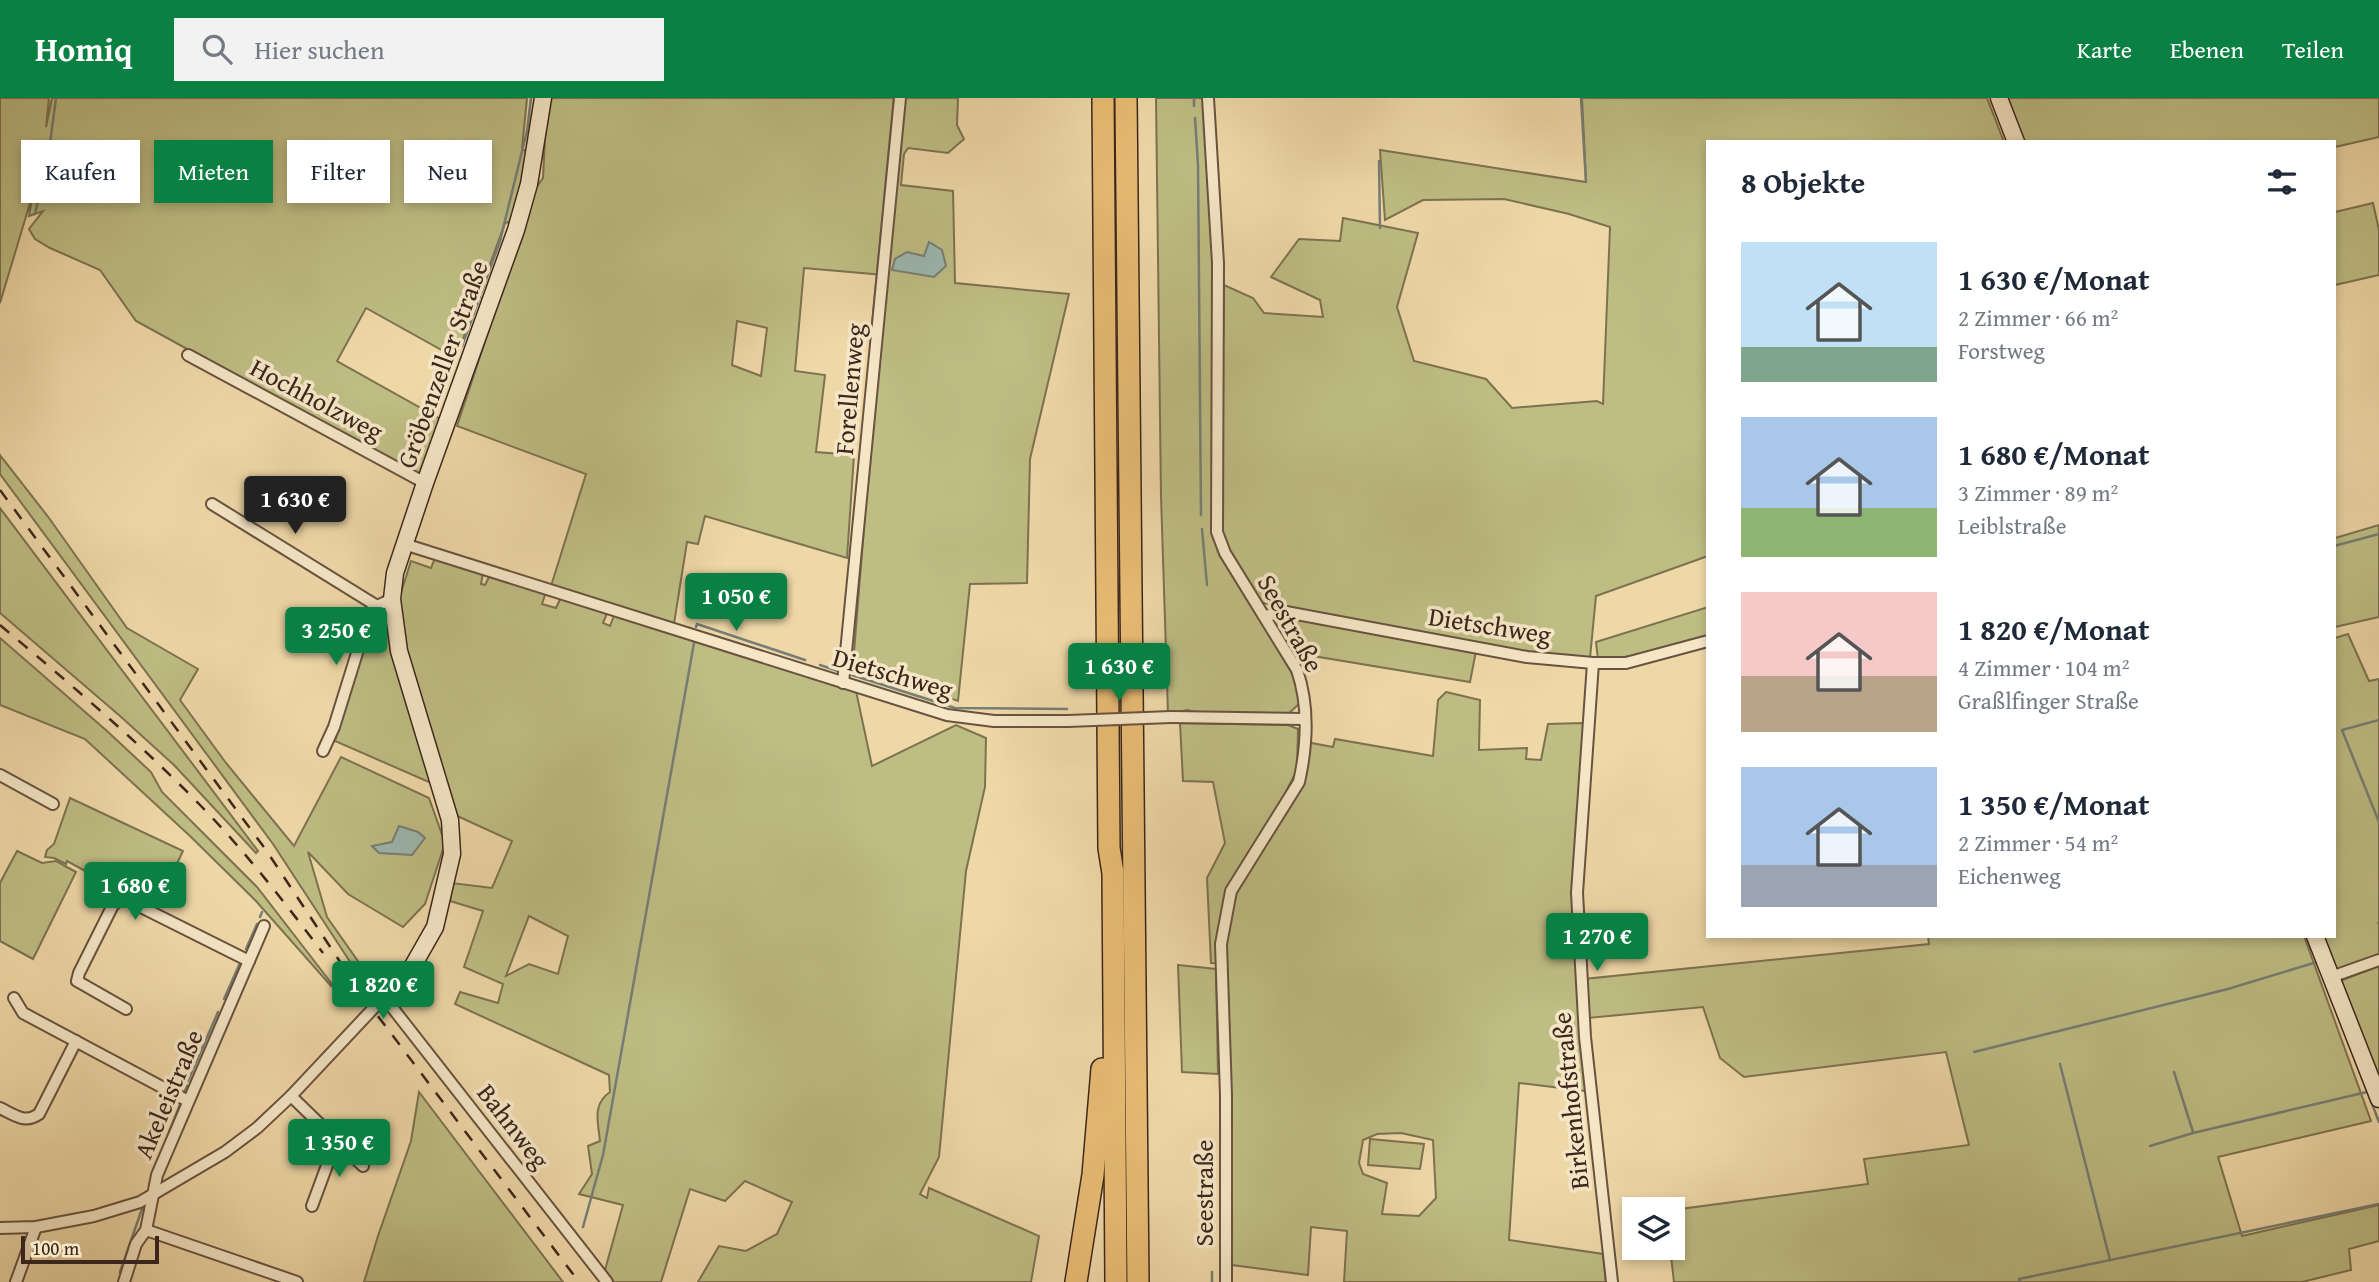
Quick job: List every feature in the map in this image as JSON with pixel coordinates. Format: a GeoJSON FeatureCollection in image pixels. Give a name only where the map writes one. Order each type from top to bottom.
{"type":"FeatureCollection","features":[{"type":"Feature","properties":{"kind":"highway"},"geometry":{"type":"LineString","coordinates":[[1103,98],[1109,848],[1113,873],[1116,1282]]}},
{"type":"Feature","properties":{"kind":"highway"},"geometry":{"type":"LineString","coordinates":[[1126,98],[1138,1282]]}},
{"type":"Feature","properties":{"kind":"highway"},"geometry":{"type":"LineString","coordinates":[[1076,1282],[1098,1128],[1102,1069],[1103,873],[1109,848]]}},
{"type":"Feature","properties":{"kind":"street","name":"Gröbenzeller Straße"},"geometry":{"type":"LineString","coordinates":[[384,997],[410,971],[435,927],[452,854],[450,820],[399,650],[392,598],[395,573],[516,230],[529,184],[543,98]]}},
{"type":"Feature","properties":{"kind":"street","name":"Forellenweg"},"geometry":{"type":"LineString","coordinates":[[843,683],[900,98]]}},
{"type":"Feature","properties":{"kind":"street","name":"Seestraße"},"geometry":{"type":"LineString","coordinates":[[1208,98],[1218,263],[1217,532],[1225,553],[1297,670],[1304,690],[1303,763],[1299,782],[1231,891],[1221,944],[1226,1095],[1226,1282]]}},
{"type":"Feature","properties":{"kind":"street"},"geometry":{"type":"LineString","coordinates":[[1999,98],[2015,140]]}},
{"type":"Feature","properties":{"kind":"street","name":"Hochholzweg"},"geometry":{"type":"LineString","coordinates":[[187,355],[425,484]]}},
{"type":"Feature","properties":{"kind":"street"},"geometry":{"type":"LineString","coordinates":[[212,504],[377,606]]}},
{"type":"Feature","properties":{"kind":"street","name":"Dietschweg"},"geometry":{"type":"LineString","coordinates":[[404,544],[947,715],[994,721],[1304,719]]}},
{"type":"Feature","properties":{"kind":"street"},"geometry":{"type":"LineString","coordinates":[[323,751],[334,727],[372,609],[392,598]]}},
{"type":"Feature","properties":{"kind":"street","name":"Dietschweg"},"geometry":{"type":"LineString","coordinates":[[1265,616],[1286,612],[1527,657],[1593,663],[1626,663],[1706,641]]}},
{"type":"Feature","properties":{"kind":"street","name":"Birkenhofstraße"},"geometry":{"type":"LineString","coordinates":[[1593,663],[1577,893],[1586,1037],[1612,1282]]}},
{"type":"Feature","properties":{"kind":"street"},"geometry":{"type":"LineString","coordinates":[[0,775],[53,804]]}},
{"type":"Feature","properties":{"kind":"street"},"geometry":{"type":"LineString","coordinates":[[126,1009],[78,981],[79,973],[113,905],[123,898],[249,961]]}},
{"type":"Feature","properties":{"kind":"street","name":"Akeleistraße"},"geometry":{"type":"LineString","coordinates":[[124,1282],[136,1244],[146,1230],[157,1175],[264,926]]}},
{"type":"Feature","properties":{"kind":"street"},"geometry":{"type":"LineString","coordinates":[[2316,938],[2379,1099]]}},
{"type":"Feature","properties":{"kind":"street"},"geometry":{"type":"LineString","coordinates":[[2331,977],[2379,960]]}},
{"type":"Feature","properties":{"kind":"street"},"geometry":{"type":"LineString","coordinates":[[0,1228],[36,1227],[94,1216],[140,1202],[225,1152],[257,1128],[291,1096],[384,997]]}},
{"type":"Feature","properties":{"kind":"street","name":"Bahnweg"},"geometry":{"type":"LineString","coordinates":[[384,997],[607,1282]]}},
{"type":"Feature","properties":{"kind":"street"},"geometry":{"type":"LineString","coordinates":[[14,998],[23,1013],[188,1101]]}},
{"type":"Feature","properties":{"kind":"street"},"geometry":{"type":"LineString","coordinates":[[0,1108],[25,1120],[40,1114],[76,1041]]}},
{"type":"Feature","properties":{"kind":"street"},"geometry":{"type":"LineString","coordinates":[[291,1096],[363,1166]]}},
{"type":"Feature","properties":{"kind":"street"},"geometry":{"type":"LineString","coordinates":[[312,1206],[337,1141]]}},
{"type":"Feature","properties":{"kind":"street"},"geometry":{"type":"LineString","coordinates":[[16,1282],[36,1227]]}},
{"type":"Feature","properties":{"kind":"street"},"geometry":{"type":"LineString","coordinates":[[146,1230],[297,1282]]}},
{"type":"Feature","properties":{"kind":"shaded area"},"geometry":{"type":"Polygon","coordinates":[[[0,98],[49,98],[46,127],[52,98],[527,98],[522,149],[530,153],[513,221],[505,223],[456,358],[366,308],[337,361],[442,420],[422,474],[417,475],[136,321],[100,270],[35,239],[29,229],[43,211],[29,216],[31,203],[140,203],[140,140],[21,140],[21,203],[30,203],[0,303],[0,98]]]}},
{"type":"Feature","properties":{"kind":"shaded area"},"geometry":{"type":"Polygon","coordinates":[[[547,98],[958,98],[957,125],[964,139],[948,153],[908,148],[904,154],[901,185],[953,191],[955,283],[1069,294],[1030,459],[1027,583],[970,584],[958,701],[853,665],[884,275],[804,268],[795,371],[825,375],[816,452],[854,455],[847,558],[705,516],[698,544],[687,542],[674,624],[551,586],[586,474],[457,426],[536,188],[543,178],[547,98]],[[737,321],[732,365],[761,376],[767,328],[737,321]]]}},
{"type":"Feature","properties":{"kind":"shaded area"},"geometry":{"type":"Polygon","coordinates":[[[1156,98],[1204,98],[1214,251],[1214,534],[1301,689],[1300,703],[1288,714],[1205,714],[1187,710],[1168,714],[1161,496],[1156,98]]]}},
{"type":"Feature","properties":{"kind":"shaded area"},"geometry":{"type":"Polygon","coordinates":[[[1582,98],[1987,98],[2003,140],[1706,140],[1706,557],[1596,596],[1590,658],[1527,652],[1291,610],[1256,601],[1220,532],[1224,285],[1253,298],[1264,313],[1323,317],[1320,300],[1271,277],[1299,239],[1340,241],[1343,218],[1418,233],[1397,307],[1414,361],[1486,379],[1512,408],[1597,401],[1603,404],[1610,227],[1504,199],[1423,200],[1385,220],[1380,150],[1586,182],[1582,98]]]}},
{"type":"Feature","properties":{"kind":"shaded area"},"geometry":{"type":"Polygon","coordinates":[[[2004,98],[2379,98],[2379,137],[2336,147],[2336,140],[2020,140],[2004,98]]]}},
{"type":"Feature","properties":{"kind":"shaded area"},"geometry":{"type":"Polygon","coordinates":[[[2373,203],[2379,230],[2379,275],[2336,285],[2336,212],[2373,203]]]}},
{"type":"Feature","properties":{"kind":"shaded area"},"geometry":{"type":"Polygon","coordinates":[[[0,455],[49,518],[127,628],[198,669],[180,700],[226,763],[294,846],[341,757],[429,798],[445,843],[425,904],[403,927],[348,894],[308,852],[327,917],[374,984],[378,996],[375,1000],[273,844],[0,474],[0,455]]]}},
{"type":"Feature","properties":{"kind":"shaded area"},"geometry":{"type":"Polygon","coordinates":[[[0,508],[258,851],[256,853],[174,765],[0,613],[0,508]]]}},
{"type":"Feature","properties":{"kind":"shaded area"},"geometry":{"type":"Polygon","coordinates":[[[2379,525],[2379,617],[2336,627],[2336,538],[2379,525]]]}},
{"type":"Feature","properties":{"kind":"shaded area"},"geometry":{"type":"Polygon","coordinates":[[[435,558],[483,573],[481,584],[485,585],[490,575],[546,592],[542,604],[556,608],[561,597],[608,611],[603,623],[610,626],[615,613],[856,691],[872,766],[956,725],[986,738],[985,787],[966,871],[939,1157],[920,1194],[927,1198],[929,1188],[1039,1236],[1031,1282],[698,1282],[719,1246],[746,1251],[777,1234],[792,1202],[745,1181],[725,1201],[690,1189],[661,1282],[614,1282],[605,1270],[623,1205],[579,1194],[592,1174],[588,1146],[600,1141],[598,1108],[610,1092],[609,1075],[455,1004],[460,992],[498,1003],[503,984],[464,967],[483,911],[450,901],[452,883],[492,888],[512,841],[455,815],[445,789],[335,741],[370,618],[398,602],[411,561],[431,568],[435,558]],[[529,916],[506,976],[529,964],[558,974],[568,936],[529,916]]]}},
{"type":"Feature","properties":{"kind":"shaded area"},"geometry":{"type":"Polygon","coordinates":[[[1706,608],[1706,638],[1633,656],[1598,660],[1596,642],[1706,608]]]}},
{"type":"Feature","properties":{"kind":"shaded area"},"geometry":{"type":"Polygon","coordinates":[[[1277,616],[1476,651],[1470,682],[1289,652],[1273,626],[1277,616]]]}},
{"type":"Feature","properties":{"kind":"shaded area"},"geometry":{"type":"Polygon","coordinates":[[[2348,634],[2369,681],[2379,679],[2379,955],[2336,971],[2323,938],[2336,938],[2336,638],[2348,634]]]}},
{"type":"Feature","properties":{"kind":"shaded area"},"geometry":{"type":"Polygon","coordinates":[[[0,638],[151,772],[162,792],[257,887],[331,986],[256,901],[85,739],[0,705],[0,638]]]}},
{"type":"Feature","properties":{"kind":"shaded area"},"geometry":{"type":"Polygon","coordinates":[[[1446,692],[1480,700],[1479,750],[1527,748],[1526,759],[1541,760],[1548,724],[1583,723],[1584,747],[1573,892],[1586,1091],[1519,1083],[1509,1240],[1603,1254],[1606,1282],[1344,1282],[1347,1231],[1311,1227],[1308,1275],[1232,1265],[1227,964],[1211,963],[1207,878],[1225,843],[1213,782],[1183,781],[1180,723],[1288,725],[1298,729],[1297,770],[1263,837],[1299,785],[1306,742],[1333,747],[1335,739],[1433,756],[1438,700],[1446,692]],[[1401,1133],[1377,1134],[1363,1140],[1359,1163],[1363,1174],[1387,1183],[1382,1214],[1419,1216],[1436,1198],[1433,1140],[1401,1133]]]}},
{"type":"Feature","properties":{"kind":"shaded area"},"geometry":{"type":"Polygon","coordinates":[[[70,798],[183,851],[155,909],[67,861],[66,864],[45,857],[47,850],[54,844],[70,798]]]}},
{"type":"Feature","properties":{"kind":"shaded area"},"geometry":{"type":"Polygon","coordinates":[[[17,851],[42,863],[56,861],[76,872],[33,959],[0,941],[0,883],[17,851]]]}},
{"type":"Feature","properties":{"kind":"shaded area"},"geometry":{"type":"Polygon","coordinates":[[[1928,938],[2305,938],[2371,1121],[2218,1157],[2242,1236],[2379,1205],[2379,1241],[2349,1249],[2351,1270],[2302,1282],[1674,1282],[1671,1260],[1685,1260],[1685,1208],[1868,1184],[1864,1159],[1969,1145],[1946,1052],[1744,1077],[1720,1058],[1703,1007],[1588,1018],[1584,979],[1929,944],[1928,938]]]}},
{"type":"Feature","properties":{"kind":"shaded area"},"geometry":{"type":"Polygon","coordinates":[[[1178,965],[1216,969],[1218,1074],[1182,1072],[1178,965]]]}},
{"type":"Feature","properties":{"kind":"shaded area"},"geometry":{"type":"Polygon","coordinates":[[[2379,966],[2379,1088],[2340,981],[2379,966]]]}},
{"type":"Feature","properties":{"kind":"shaded area"},"geometry":{"type":"Polygon","coordinates":[[[419,1092],[563,1282],[364,1282],[411,1141],[419,1092]]]}},
{"type":"Feature","properties":{"kind":"shaded area"},"geometry":{"type":"Polygon","coordinates":[[[1370,1139],[1424,1144],[1420,1169],[1368,1165],[1370,1139]]]}},
{"type":"Feature","properties":{"kind":"water"},"geometry":{"type":"Polygon","coordinates":[[[929,242],[942,250],[946,266],[934,277],[892,270],[895,259],[907,252],[924,256],[929,242]]]}},
{"type":"Feature","properties":{"kind":"water"},"geometry":{"type":"Polygon","coordinates":[[[399,826],[418,832],[425,838],[412,855],[379,853],[372,846],[392,842],[399,826]]]}},
{"type":"Feature","properties":{"kind":"waterway"},"geometry":{"type":"LineString","coordinates":[[35,214],[49,151],[56,98]]}},
{"type":"Feature","properties":{"kind":"waterway"},"geometry":{"type":"LineString","coordinates":[[462,346],[500,241],[527,131],[531,98]]}},
{"type":"Feature","properties":{"kind":"waterway"},"geometry":{"type":"LineString","coordinates":[[871,337],[894,98]]}},
{"type":"Feature","properties":{"kind":"waterway"},"geometry":{"type":"LineString","coordinates":[[1194,98],[1194,106]]}},
{"type":"Feature","properties":{"kind":"waterway"},"geometry":{"type":"LineString","coordinates":[[1581,98],[1586,182]]}},
{"type":"Feature","properties":{"kind":"waterway"},"geometry":{"type":"LineString","coordinates":[[1195,118],[1198,165],[1201,515]]}},
{"type":"Feature","properties":{"kind":"waterway"},"geometry":{"type":"LineString","coordinates":[[1379,161],[1380,228]]}},
{"type":"Feature","properties":{"kind":"waterway"},"geometry":{"type":"LineString","coordinates":[[1202,529],[1207,585]]}},
{"type":"Feature","properties":{"kind":"waterway"},"geometry":{"type":"LineString","coordinates":[[2336,545],[2379,534]]}},
{"type":"Feature","properties":{"kind":"waterway"},"geometry":{"type":"LineString","coordinates":[[696,627],[697,624],[805,660]]}},
{"type":"Feature","properties":{"kind":"waterway"},"geometry":{"type":"LineString","coordinates":[[583,1227],[603,1155],[694,643]]}},
{"type":"Feature","properties":{"kind":"waterway"},"geometry":{"type":"LineString","coordinates":[[820,665],[841,672]]}},
{"type":"Feature","properties":{"kind":"waterway"},"geometry":{"type":"LineString","coordinates":[[852,675],[955,708],[1067,709]]}},
{"type":"Feature","properties":{"kind":"waterway"},"geometry":{"type":"LineString","coordinates":[[2379,720],[2342,730],[2379,822]]}},
{"type":"Feature","properties":{"kind":"waterway"},"geometry":{"type":"LineString","coordinates":[[260,917],[262,912]]}},
{"type":"Feature","properties":{"kind":"waterway"},"geometry":{"type":"LineString","coordinates":[[246,949],[257,924]]}},
{"type":"Feature","properties":{"kind":"waterway"},"geometry":{"type":"LineString","coordinates":[[1974,1052],[2228,989],[2317,962],[2316,959]]}},
{"type":"Feature","properties":{"kind":"waterway"},"geometry":{"type":"LineString","coordinates":[[224,999],[240,963]]}},
{"type":"Feature","properties":{"kind":"waterway"},"geometry":{"type":"LineString","coordinates":[[2324,979],[2379,1122]]}},
{"type":"Feature","properties":{"kind":"waterway"},"geometry":{"type":"LineString","coordinates":[[188,1081],[218,1012]]}},
{"type":"Feature","properties":{"kind":"waterway"},"geometry":{"type":"LineString","coordinates":[[2060,1064],[2110,1260]]}},
{"type":"Feature","properties":{"kind":"waterway"},"geometry":{"type":"LineString","coordinates":[[2174,1072],[2193,1132]]}},
{"type":"Feature","properties":{"kind":"waterway"},"geometry":{"type":"LineString","coordinates":[[184,1093],[187,1086]]}},
{"type":"Feature","properties":{"kind":"waterway"},"geometry":{"type":"LineString","coordinates":[[2150,1146],[2193,1133],[2367,1092]]}},
{"type":"Feature","properties":{"kind":"waterway"},"geometry":{"type":"LineString","coordinates":[[168,1135],[181,1102]]}},
{"type":"Feature","properties":{"kind":"waterway"},"geometry":{"type":"LineString","coordinates":[[2020,1282],[2019,1279],[2379,1204]]}},
{"type":"Feature","properties":{"kind":"waterway"},"geometry":{"type":"LineString","coordinates":[[120,1272],[143,1206]]}},
{"type":"Feature","properties":{"kind":"waterway"},"geometry":{"type":"LineString","coordinates":[[1212,1272],[1212,1282]]}},
{"type":"Feature","properties":{"kind":"railway"},"geometry":{"type":"LineString","coordinates":[[0,490],[266,850],[362,995],[579,1282]]}},
{"type":"Feature","properties":{"kind":"railway"},"geometry":{"type":"LineString","coordinates":[[0,625],[128,735],[201,806],[249,859],[323,953]]}}]}
